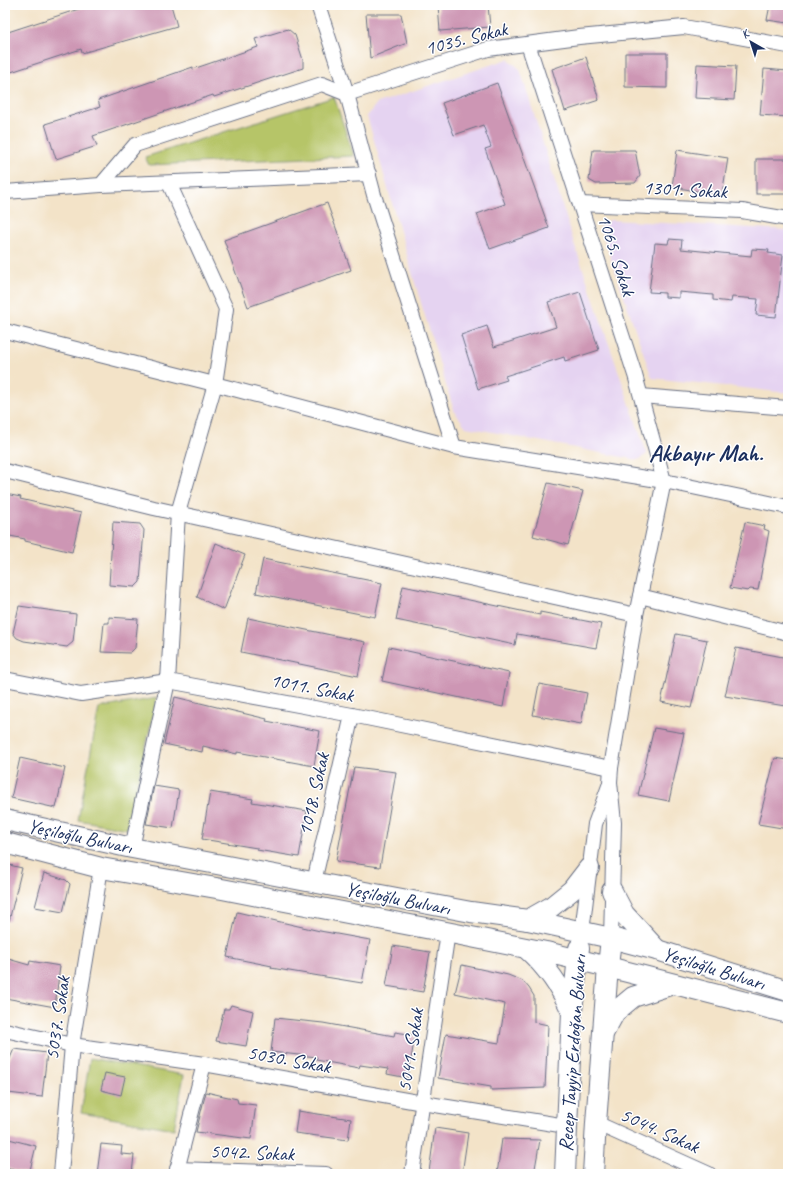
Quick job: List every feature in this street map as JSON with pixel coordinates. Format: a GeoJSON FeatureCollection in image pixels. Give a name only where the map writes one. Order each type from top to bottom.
{"type":"FeatureCollection","features":[{"type":"Feature","properties":{"kind":"main road","name":"Yeşiloğlu Bulvarı"},"geometry":{"type":"LineString","coordinates":[[5,820],[132,848],[471,912],[528,920],[611,938],[658,950],[788,991]]}},
{"type":"Feature","properties":{"kind":"main road","name":"Yeşiloğlu Bulvarı"},"geometry":{"type":"LineString","coordinates":[[5,843],[101,868],[222,889],[448,932],[578,960],[788,1013]]}},
{"type":"Feature","properties":{"kind":"main road"},"geometry":{"type":"LineString","coordinates":[[528,920],[551,907],[572,890],[589,868]]}},
{"type":"Feature","properties":{"kind":"main road"},"geometry":{"type":"LineString","coordinates":[[612,891],[624,914],[658,950]]}},
{"type":"Feature","properties":{"kind":"main road","name":"Recep Tayyip Erdoğan Bulvarı"},"geometry":{"type":"LineString","coordinates":[[565,1174],[572,1012],[582,932]]}},
{"type":"Feature","properties":{"kind":"main road","name":"Recep Tayyip Erdoğan Bulvarı"},"geometry":{"type":"LineString","coordinates":[[593,1174],[611,938]]}},
{"type":"Feature","properties":{"kind":"main road"},"geometry":{"type":"LineString","coordinates":[[527,949],[541,962],[554,978],[572,1012]]}},
{"type":"Feature","properties":{"kind":"main road"},"geometry":{"type":"LineString","coordinates":[[603,1034],[615,1012],[633,997],[673,984]]}},
{"type":"Feature","properties":{"kind":"street"},"geometry":{"type":"LineString","coordinates":[[318,5],[347,94],[369,174],[454,447]]}},
{"type":"Feature","properties":{"kind":"street","name":"1035. Sokak"},"geometry":{"type":"LineString","coordinates":[[347,94],[488,49],[579,37],[684,27],[788,46]]}},
{"type":"Feature","properties":{"kind":"street","name":"1065. Sokak"},"geometry":{"type":"LineString","coordinates":[[528,44],[641,396],[664,481]]}},
{"type":"Feature","properties":{"kind":"street"},"geometry":{"type":"LineString","coordinates":[[101,186],[135,145],[322,84],[347,94]]}},
{"type":"Feature","properties":{"kind":"street"},"geometry":{"type":"LineString","coordinates":[[5,192],[101,186],[369,174]]}},
{"type":"Feature","properties":{"kind":"street"},"geometry":{"type":"LineString","coordinates":[[132,848],[168,681],[178,513],[215,384],[226,309],[169,183]]}},
{"type":"Feature","properties":{"kind":"street","name":"1301. Sokak"},"geometry":{"type":"LineString","coordinates":[[580,204],[742,211],[788,219]]}},
{"type":"Feature","properties":{"kind":"street"},"geometry":{"type":"LineString","coordinates":[[5,331],[215,384],[454,447],[664,481],[788,507]]}},
{"type":"Feature","properties":{"kind":"street"},"geometry":{"type":"LineString","coordinates":[[641,396],[788,408]]}},
{"type":"Feature","properties":{"kind":"street"},"geometry":{"type":"LineString","coordinates":[[5,471],[178,513],[636,615]]}},
{"type":"Feature","properties":{"kind":"street"},"geometry":{"type":"LineString","coordinates":[[611,938],[614,823],[610,782],[611,768],[636,615],[664,481]]}},
{"type":"Feature","properties":{"kind":"street"},"geometry":{"type":"LineString","coordinates":[[640,596],[788,633]]}},
{"type":"Feature","properties":{"kind":"street","name":"1011. Sokak"},"geometry":{"type":"LineString","coordinates":[[5,679],[81,694],[168,681],[352,715],[611,768]]}},
{"type":"Feature","properties":{"kind":"street","name":"1018. Sokak"},"geometry":{"type":"LineString","coordinates":[[314,882],[352,715]]}},
{"type":"Feature","properties":{"kind":"street"},"geometry":{"type":"LineString","coordinates":[[582,932],[595,824],[610,782]]}},
{"type":"Feature","properties":{"kind":"street","name":"5037. Sokak"},"geometry":{"type":"LineString","coordinates":[[61,1174],[72,1046],[101,868]]}},
{"type":"Feature","properties":{"kind":"street","name":"5041. Sokak"},"geometry":{"type":"LineString","coordinates":[[412,1174],[448,932]]}},
{"type":"Feature","properties":{"kind":"street","name":"5030. Sokak"},"geometry":{"type":"LineString","coordinates":[[5,1030],[72,1046],[204,1064],[423,1103],[566,1126]]}},
{"type":"Feature","properties":{"kind":"street"},"geometry":{"type":"LineString","coordinates":[[176,1172],[204,1064]]}},
{"type":"Feature","properties":{"kind":"street","name":"5044. Sokak"},"geometry":{"type":"LineString","coordinates":[[596,1123],[709,1174]]}},
{"type":"Feature","properties":{"kind":"street","name":"5042. Sokak"},"geometry":{"type":"LineString","coordinates":[[176,1172],[326,1174]]}},
{"type":"Feature","properties":{"kind":"shaded area"},"geometry":{"type":"Polygon","coordinates":[[[508,59],[520,69],[574,243],[647,454],[638,460],[466,427],[454,411],[367,116],[377,103],[508,59]]]}},
{"type":"Feature","properties":{"kind":"shaded area"},"geometry":{"type":"Polygon","coordinates":[[[610,220],[788,230],[788,393],[652,378],[600,227],[610,220]]]}},
{"type":"Feature","properties":{"kind":"green space"},"geometry":{"type":"Polygon","coordinates":[[[334,97],[354,156],[149,165],[145,157],[334,97]]]}},
{"type":"Feature","properties":{"kind":"green space"},"geometry":{"type":"Polygon","coordinates":[[[157,698],[127,829],[78,820],[99,708],[157,698]]]}},
{"type":"Feature","properties":{"kind":"green space"},"geometry":{"type":"Polygon","coordinates":[[[90,1058],[184,1075],[174,1129],[81,1113],[90,1058]]]}},
{"type":"Feature","properties":{"kind":"building"},"geometry":{"type":"Polygon","coordinates":[[[91,5],[171,5],[177,26],[82,53],[81,49],[5,74],[5,33],[91,5]]]}},
{"type":"Feature","properties":{"kind":"building"},"geometry":{"type":"Polygon","coordinates":[[[438,5],[488,5],[490,27],[440,31],[438,5]]]}},
{"type":"Feature","properties":{"kind":"building"},"geometry":{"type":"Polygon","coordinates":[[[770,5],[788,5],[788,23],[767,20],[770,5]]]}},
{"type":"Feature","properties":{"kind":"building"},"geometry":{"type":"Polygon","coordinates":[[[366,14],[401,14],[407,43],[370,58],[366,14]]]}},
{"type":"Feature","properties":{"kind":"building"},"geometry":{"type":"Polygon","coordinates":[[[288,29],[295,35],[303,60],[303,68],[214,97],[213,95],[93,136],[97,146],[56,159],[45,124],[100,107],[98,100],[193,67],[193,69],[258,47],[255,39],[288,29]]]}},
{"type":"Feature","properties":{"kind":"building"},"geometry":{"type":"Polygon","coordinates":[[[625,53],[667,53],[667,88],[625,87],[625,53]]]}},
{"type":"Feature","properties":{"kind":"building"},"geometry":{"type":"Polygon","coordinates":[[[586,57],[599,100],[565,111],[552,69],[586,57]]]}},
{"type":"Feature","properties":{"kind":"building"},"geometry":{"type":"Polygon","coordinates":[[[697,64],[736,66],[734,100],[695,98],[697,64]]]}},
{"type":"Feature","properties":{"kind":"building"},"geometry":{"type":"Polygon","coordinates":[[[764,69],[788,71],[788,117],[760,115],[764,69]]]}},
{"type":"Feature","properties":{"kind":"building"},"geometry":{"type":"Polygon","coordinates":[[[497,83],[549,228],[490,249],[477,214],[505,204],[485,149],[491,147],[483,125],[454,135],[442,103],[497,83]]]}},
{"type":"Feature","properties":{"kind":"building"},"geometry":{"type":"Polygon","coordinates":[[[593,150],[635,150],[640,176],[635,183],[596,184],[589,180],[593,150]]]}},
{"type":"Feature","properties":{"kind":"building"},"geometry":{"type":"Polygon","coordinates":[[[677,150],[728,158],[722,195],[672,187],[677,150]]]}},
{"type":"Feature","properties":{"kind":"building"},"geometry":{"type":"Polygon","coordinates":[[[756,159],[788,159],[788,194],[756,194],[756,159]]]}},
{"type":"Feature","properties":{"kind":"building"},"geometry":{"type":"Polygon","coordinates":[[[327,203],[351,270],[248,307],[224,240],[327,203]]]}},
{"type":"Feature","properties":{"kind":"building"},"geometry":{"type":"Polygon","coordinates":[[[669,239],[682,240],[681,249],[751,256],[752,249],[769,250],[768,253],[783,255],[776,317],[756,315],[758,299],[732,297],[731,302],[713,300],[713,295],[679,292],[679,298],[665,297],[665,293],[649,292],[655,243],[668,244],[669,239]]]}},
{"type":"Feature","properties":{"kind":"building"},"geometry":{"type":"Polygon","coordinates":[[[580,292],[599,350],[565,361],[564,357],[505,376],[507,380],[478,389],[461,335],[487,326],[494,347],[556,327],[548,302],[580,292]]]}},
{"type":"Feature","properties":{"kind":"building"},"geometry":{"type":"Polygon","coordinates":[[[548,483],[583,491],[568,545],[533,536],[548,483]]]}},
{"type":"Feature","properties":{"kind":"building"},"geometry":{"type":"Polygon","coordinates":[[[5,494],[21,497],[20,499],[81,513],[72,552],[5,535],[5,494]]]}},
{"type":"Feature","properties":{"kind":"building"},"geometry":{"type":"Polygon","coordinates":[[[113,522],[140,524],[144,530],[140,582],[135,587],[109,585],[113,522]]]}},
{"type":"Feature","properties":{"kind":"building"},"geometry":{"type":"Polygon","coordinates":[[[745,522],[765,526],[764,529],[769,531],[758,590],[750,589],[748,591],[730,588],[745,522]]]}},
{"type":"Feature","properties":{"kind":"building"},"geometry":{"type":"Polygon","coordinates":[[[216,543],[245,555],[224,610],[197,597],[216,543]]]}},
{"type":"Feature","properties":{"kind":"building"},"geometry":{"type":"Polygon","coordinates":[[[263,559],[382,583],[375,617],[256,593],[263,559]]]}},
{"type":"Feature","properties":{"kind":"building"},"geometry":{"type":"Polygon","coordinates":[[[403,586],[540,615],[540,612],[601,624],[596,648],[517,634],[515,645],[396,620],[403,586]]]}},
{"type":"Feature","properties":{"kind":"building"},"geometry":{"type":"Polygon","coordinates":[[[19,606],[76,614],[73,642],[67,647],[24,641],[17,638],[13,633],[19,606]]]}},
{"type":"Feature","properties":{"kind":"building"},"geometry":{"type":"Polygon","coordinates":[[[109,617],[138,619],[135,648],[130,653],[101,652],[104,623],[109,623],[109,617]]]}},
{"type":"Feature","properties":{"kind":"building"},"geometry":{"type":"Polygon","coordinates":[[[248,618],[365,642],[358,676],[241,652],[248,618]]]}},
{"type":"Feature","properties":{"kind":"building"},"geometry":{"type":"Polygon","coordinates":[[[676,634],[707,640],[691,708],[661,702],[676,634]]]}},
{"type":"Feature","properties":{"kind":"building"},"geometry":{"type":"Polygon","coordinates":[[[389,647],[509,673],[503,707],[382,681],[389,647]]]}},
{"type":"Feature","properties":{"kind":"building"},"geometry":{"type":"Polygon","coordinates":[[[736,648],[788,658],[788,692],[785,706],[725,696],[736,648]]]}},
{"type":"Feature","properties":{"kind":"building"},"geometry":{"type":"Polygon","coordinates":[[[539,684],[587,693],[581,724],[533,715],[539,684]]]}},
{"type":"Feature","properties":{"kind":"building"},"geometry":{"type":"Polygon","coordinates":[[[175,697],[267,719],[266,721],[320,731],[314,766],[237,752],[237,754],[203,746],[202,752],[164,744],[175,697]]]}},
{"type":"Feature","properties":{"kind":"building"},"geometry":{"type":"Polygon","coordinates":[[[654,728],[684,733],[669,801],[638,795],[654,728]]]}},
{"type":"Feature","properties":{"kind":"building"},"geometry":{"type":"Polygon","coordinates":[[[20,758],[65,768],[56,808],[11,798],[20,758]]]}},
{"type":"Feature","properties":{"kind":"building"},"geometry":{"type":"Polygon","coordinates":[[[775,758],[788,760],[788,829],[758,824],[775,758]]]}},
{"type":"Feature","properties":{"kind":"building"},"geometry":{"type":"Polygon","coordinates":[[[354,767],[396,772],[380,867],[336,861],[354,767]]]}},
{"type":"Feature","properties":{"kind":"building"},"geometry":{"type":"Polygon","coordinates":[[[154,786],[179,790],[173,828],[146,824],[154,786]]]}},
{"type":"Feature","properties":{"kind":"building"},"geometry":{"type":"Polygon","coordinates":[[[210,792],[253,799],[252,802],[307,811],[299,857],[202,839],[210,792]]]}},
{"type":"Feature","properties":{"kind":"building"},"geometry":{"type":"Polygon","coordinates":[[[5,864],[22,868],[9,921],[5,921],[5,864]]]}},
{"type":"Feature","properties":{"kind":"building"},"geometry":{"type":"Polygon","coordinates":[[[44,873],[66,880],[70,884],[63,912],[35,907],[44,873]]]}},
{"type":"Feature","properties":{"kind":"building"},"geometry":{"type":"Polygon","coordinates":[[[237,912],[320,931],[370,940],[362,983],[271,968],[272,966],[227,957],[237,912]]]}},
{"type":"Feature","properties":{"kind":"building"},"geometry":{"type":"Polygon","coordinates":[[[393,946],[430,952],[423,992],[386,986],[393,946]]]}},
{"type":"Feature","properties":{"kind":"building"},"geometry":{"type":"Polygon","coordinates":[[[5,958],[29,965],[30,961],[60,966],[55,1007],[5,998],[5,958]]]}},
{"type":"Feature","properties":{"kind":"building"},"geometry":{"type":"Polygon","coordinates":[[[462,965],[508,975],[523,981],[529,988],[534,996],[534,1022],[548,1025],[545,1088],[491,1090],[491,1087],[438,1078],[446,1034],[499,1043],[505,1004],[455,993],[462,965]]]}},
{"type":"Feature","properties":{"kind":"building"},"geometry":{"type":"Polygon","coordinates":[[[231,1005],[253,1011],[246,1046],[216,1041],[224,1009],[229,1009],[231,1005]]]}},
{"type":"Feature","properties":{"kind":"building"},"geometry":{"type":"Polygon","coordinates":[[[275,1018],[323,1023],[394,1036],[395,1032],[415,1035],[408,1078],[387,1074],[388,1069],[360,1065],[359,1068],[316,1060],[317,1057],[271,1052],[275,1018]]]}},
{"type":"Feature","properties":{"kind":"building"},"geometry":{"type":"Polygon","coordinates":[[[14,1049],[47,1053],[42,1097],[8,1093],[6,1076],[7,1065],[14,1049]]]}},
{"type":"Feature","properties":{"kind":"building"},"geometry":{"type":"Polygon","coordinates":[[[105,1073],[125,1077],[121,1095],[101,1090],[105,1073]]]}},
{"type":"Feature","properties":{"kind":"building"},"geometry":{"type":"Polygon","coordinates":[[[206,1092],[237,1099],[238,1103],[256,1105],[251,1139],[196,1132],[206,1092]]]}},
{"type":"Feature","properties":{"kind":"building"},"geometry":{"type":"Polygon","coordinates":[[[298,1111],[351,1119],[348,1140],[295,1133],[298,1111]]]}},
{"type":"Feature","properties":{"kind":"building"},"geometry":{"type":"Polygon","coordinates":[[[435,1128],[468,1133],[462,1174],[441,1174],[429,1172],[435,1128]]]}},
{"type":"Feature","properties":{"kind":"building"},"geometry":{"type":"Polygon","coordinates":[[[5,1138],[36,1146],[29,1174],[5,1168],[5,1138]]]}},
{"type":"Feature","properties":{"kind":"building"},"geometry":{"type":"Polygon","coordinates":[[[502,1139],[540,1140],[534,1174],[497,1174],[502,1139]]]}},
{"type":"Feature","properties":{"kind":"building"},"geometry":{"type":"Polygon","coordinates":[[[101,1144],[122,1146],[121,1154],[134,1155],[132,1174],[97,1174],[101,1144]]]}},
{"type":"Feature","properties":{"kind":"district","name":"Akbayır Mah."},"geometry":{"type":"Point","coordinates":[706,453]}}]}
